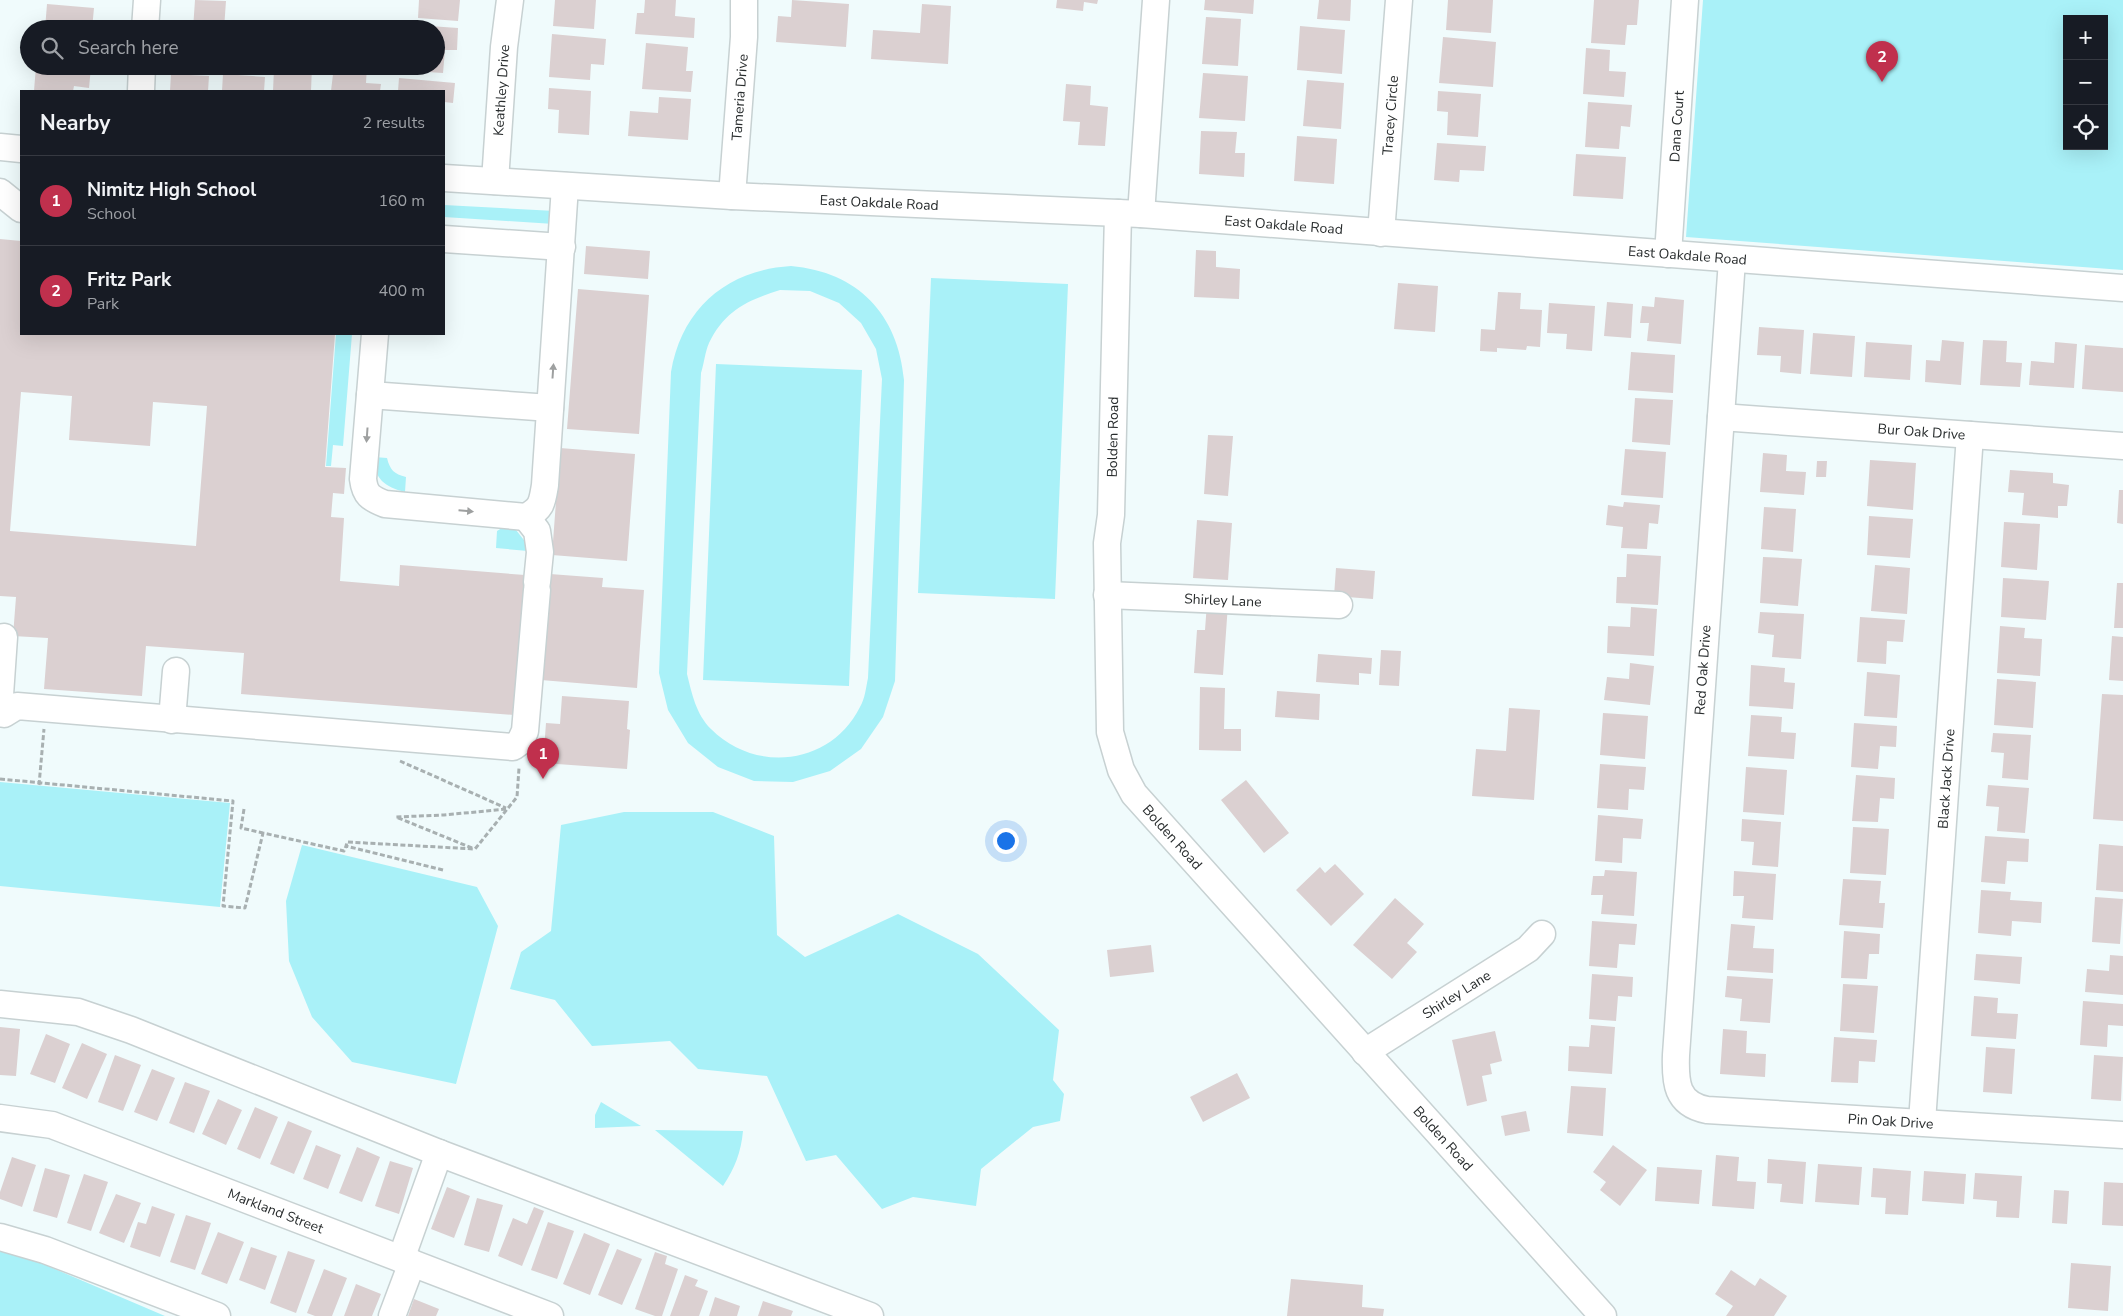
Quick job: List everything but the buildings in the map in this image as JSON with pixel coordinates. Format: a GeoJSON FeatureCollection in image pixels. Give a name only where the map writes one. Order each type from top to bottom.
{"type":"FeatureCollection","features":[{"type":"Feature","properties":{"kind":"street"},"geometry":{"type":"LineString","coordinates":[[146,20],[147,0]]}},
{"type":"Feature","properties":{"kind":"street","name":"Keathley Drive"},"geometry":{"type":"LineString","coordinates":[[495,181],[504,47],[510,0]]}},
{"type":"Feature","properties":{"kind":"street","name":"Tameria Drive"},"geometry":{"type":"LineString","coordinates":[[732,196],[744,36],[744,0]]}},
{"type":"Feature","properties":{"kind":"street","name":"Bolden Road"},"geometry":{"type":"LineString","coordinates":[[1156,0],[1129,213],[1111,515],[1106,543],[1110,732],[1121,770],[1134,794],[1603,1316]]}},
{"type":"Feature","properties":{"kind":"street","name":"Tracey Circle"},"geometry":{"type":"LineString","coordinates":[[1381,233],[1398,0]]}},
{"type":"Feature","properties":{"kind":"street","name":"Dana Court"},"geometry":{"type":"LineString","coordinates":[[1668,254],[1685,0]]}},
{"type":"Feature","properties":{"kind":"street"},"geometry":{"type":"LineString","coordinates":[[141,90],[142,75]]}},
{"type":"Feature","properties":{"kind":"street"},"geometry":{"type":"LineString","coordinates":[[0,147],[20,149]]}},
{"type":"Feature","properties":{"kind":"street","name":"East Oakdale Road"},"geometry":{"type":"LineString","coordinates":[[445,178],[732,196],[1129,213],[2123,288]]}},
{"type":"Feature","properties":{"kind":"street"},"geometry":{"type":"LineString","coordinates":[[374,335],[363,479],[365,490],[372,499],[385,504],[526,517],[538,510],[543,500],[566,186]]}},
{"type":"Feature","properties":{"kind":"street"},"geometry":{"type":"LineString","coordinates":[[0,192],[20,208]]}},
{"type":"Feature","properties":{"kind":"street"},"geometry":{"type":"LineString","coordinates":[[445,238],[562,247]]}},
{"type":"Feature","properties":{"kind":"street","name":"Red Oak Drive"},"geometry":{"type":"LineString","coordinates":[[1675,1080],[1732,260]]}},
{"type":"Feature","properties":{"kind":"street"},"geometry":{"type":"LineString","coordinates":[[370,395],[550,408]]}},
{"type":"Feature","properties":{"kind":"street","name":"Bur Oak Drive"},"geometry":{"type":"LineString","coordinates":[[1721,417],[2123,446]]}},
{"type":"Feature","properties":{"kind":"street","name":"Black Jack Drive"},"geometry":{"type":"LineString","coordinates":[[1922,1122],[1970,435]]}},
{"type":"Feature","properties":{"kind":"street"},"geometry":{"type":"LineString","coordinates":[[0,713],[4,714],[17,706],[512,746],[520,742],[525,732],[540,552],[537,531],[526,517]]}},
{"type":"Feature","properties":{"kind":"street","name":"Shirley Lane"},"geometry":{"type":"LineString","coordinates":[[1107,595],[1339,605]]}},
{"type":"Feature","properties":{"kind":"street"},"geometry":{"type":"LineString","coordinates":[[0,695],[4,636]]}},
{"type":"Feature","properties":{"kind":"street"},"geometry":{"type":"LineString","coordinates":[[172,720],[176,671]]}},
{"type":"Feature","properties":{"kind":"street","name":"Shirley Lane"},"geometry":{"type":"LineString","coordinates":[[1365,1052],[1528,949],[1542,934]]}},
{"type":"Feature","properties":{"kind":"street"},"geometry":{"type":"LineString","coordinates":[[0,1004],[78,1012],[131,1030],[440,1153],[870,1316]]}},
{"type":"Feature","properties":{"kind":"street","name":"Pin Oak Drive"},"geometry":{"type":"LineString","coordinates":[[1675,1080],[1680,1093],[1689,1104],[1707,1110],[2123,1135]]}},
{"type":"Feature","properties":{"kind":"street","name":"Markland Street"},"geometry":{"type":"LineString","coordinates":[[0,1118],[52,1125],[550,1316]]}},
{"type":"Feature","properties":{"kind":"street"},"geometry":{"type":"LineString","coordinates":[[392,1316],[406,1261],[440,1153]]}},
{"type":"Feature","properties":{"kind":"street"},"geometry":{"type":"LineString","coordinates":[[0,1237],[45,1250],[217,1316]]}},
{"type":"Feature","properties":{"kind":"path"},"geometry":{"type":"LineString","coordinates":[[39,784],[46,709]]}},
{"type":"Feature","properties":{"kind":"path"},"geometry":{"type":"LineString","coordinates":[[392,737],[390,757],[507,808]]}},
{"type":"Feature","properties":{"kind":"path"},"geometry":{"type":"LineString","coordinates":[[476,849],[517,797],[520,742]]}},
{"type":"Feature","properties":{"kind":"path"},"geometry":{"type":"LineString","coordinates":[[0,779],[233,801],[223,906],[245,908],[263,832]]}},
{"type":"Feature","properties":{"kind":"path"},"geometry":{"type":"LineString","coordinates":[[476,849],[396,817],[444,815],[507,808]]}},
{"type":"Feature","properties":{"kind":"path"},"geometry":{"type":"LineString","coordinates":[[244,809],[241,828],[344,851],[347,842],[476,849]]}},
{"type":"Feature","properties":{"kind":"path"},"geometry":{"type":"LineString","coordinates":[[346,846],[443,870]]}},
{"type":"Feature","properties":{"kind":"shaded area"},"geometry":{"type":"Polygon","coordinates":[[[1703,0],[2123,0],[2123,270],[1686,237],[1703,0]]]}},
{"type":"Feature","properties":{"kind":"shaded area"},"geometry":{"type":"Polygon","coordinates":[[[445,205],[555,211],[554,224],[445,217],[445,205]]]}},
{"type":"Feature","properties":{"kind":"shaded area"},"geometry":{"type":"Polygon","coordinates":[[[791,266],[815,270],[836,277],[855,287],[870,300],[883,317],[893,335],[900,356],[904,380],[895,681],[883,717],[861,749],[830,771],[793,782],[754,781],[718,767],[688,743],[668,710],[659,673],[671,372],[677,349],[685,329],[697,311],[711,296],[728,284],[747,275],[768,269],[791,266]],[[780,290],[748,302],[730,314],[722,322],[709,343],[701,373],[687,674],[698,710],[711,729],[729,743],[749,753],[770,757],[791,757],[812,751],[831,741],[847,726],[862,704],[868,678],[882,379],[876,349],[861,323],[839,303],[810,291],[780,290]]]}},
{"type":"Feature","properties":{"kind":"shaded area"},"geometry":{"type":"Polygon","coordinates":[[[931,278],[1068,284],[1055,599],[918,593],[931,278]]]}},
{"type":"Feature","properties":{"kind":"shaded area"},"geometry":{"type":"Polygon","coordinates":[[[336,335],[352,335],[343,446],[333,445],[331,466],[326,466],[336,335]]]}},
{"type":"Feature","properties":{"kind":"shaded area"},"geometry":{"type":"Polygon","coordinates":[[[716,364],[862,370],[849,686],[703,680],[716,364]]]}},
{"type":"Feature","properties":{"kind":"shaded area"},"geometry":{"type":"Polygon","coordinates":[[[374,457],[387,458],[393,471],[406,477],[405,492],[392,488],[382,481],[376,471],[374,457]]]}},
{"type":"Feature","properties":{"kind":"shaded area"},"geometry":{"type":"Polygon","coordinates":[[[502,528],[516,530],[527,544],[528,551],[496,548],[497,531],[502,528]]]}},
{"type":"Feature","properties":{"kind":"shaded area"},"geometry":{"type":"Polygon","coordinates":[[[0,782],[230,803],[220,907],[0,886],[0,782]]]}},
{"type":"Feature","properties":{"kind":"shaded area"},"geometry":{"type":"Polygon","coordinates":[[[624,812],[713,812],[774,836],[777,935],[805,957],[898,914],[978,954],[1059,1030],[1053,1080],[1064,1094],[1060,1121],[1033,1127],[981,1169],[976,1206],[913,1197],[882,1209],[836,1155],[806,1161],[767,1076],[698,1069],[670,1041],[592,1046],[555,1000],[510,989],[521,952],[551,931],[561,825],[624,812]]]}},
{"type":"Feature","properties":{"kind":"shaded area"},"geometry":{"type":"Polygon","coordinates":[[[302,845],[477,887],[498,926],[456,1084],[352,1062],[312,1017],[289,961],[286,901],[302,845]]]}},
{"type":"Feature","properties":{"kind":"shaded area"},"geometry":{"type":"Polygon","coordinates":[[[601,1102],[641,1126],[595,1128],[595,1115],[601,1102]]]}},
{"type":"Feature","properties":{"kind":"shaded area"},"geometry":{"type":"Polygon","coordinates":[[[655,1130],[743,1131],[737,1160],[723,1186],[655,1130]]]}},
{"type":"Feature","properties":{"kind":"shaded area"},"geometry":{"type":"Polygon","coordinates":[[[1,1246],[165,1316],[0,1316],[1,1246]]]}},
{"type":"Feature","properties":{"kind":"place","name":"Fritz Park"},"geometry":{"type":"Point","coordinates":[1882,82]}},
{"type":"Feature","properties":{"kind":"place","name":"Nimitz High School"},"geometry":{"type":"Point","coordinates":[543,779]}}]}
